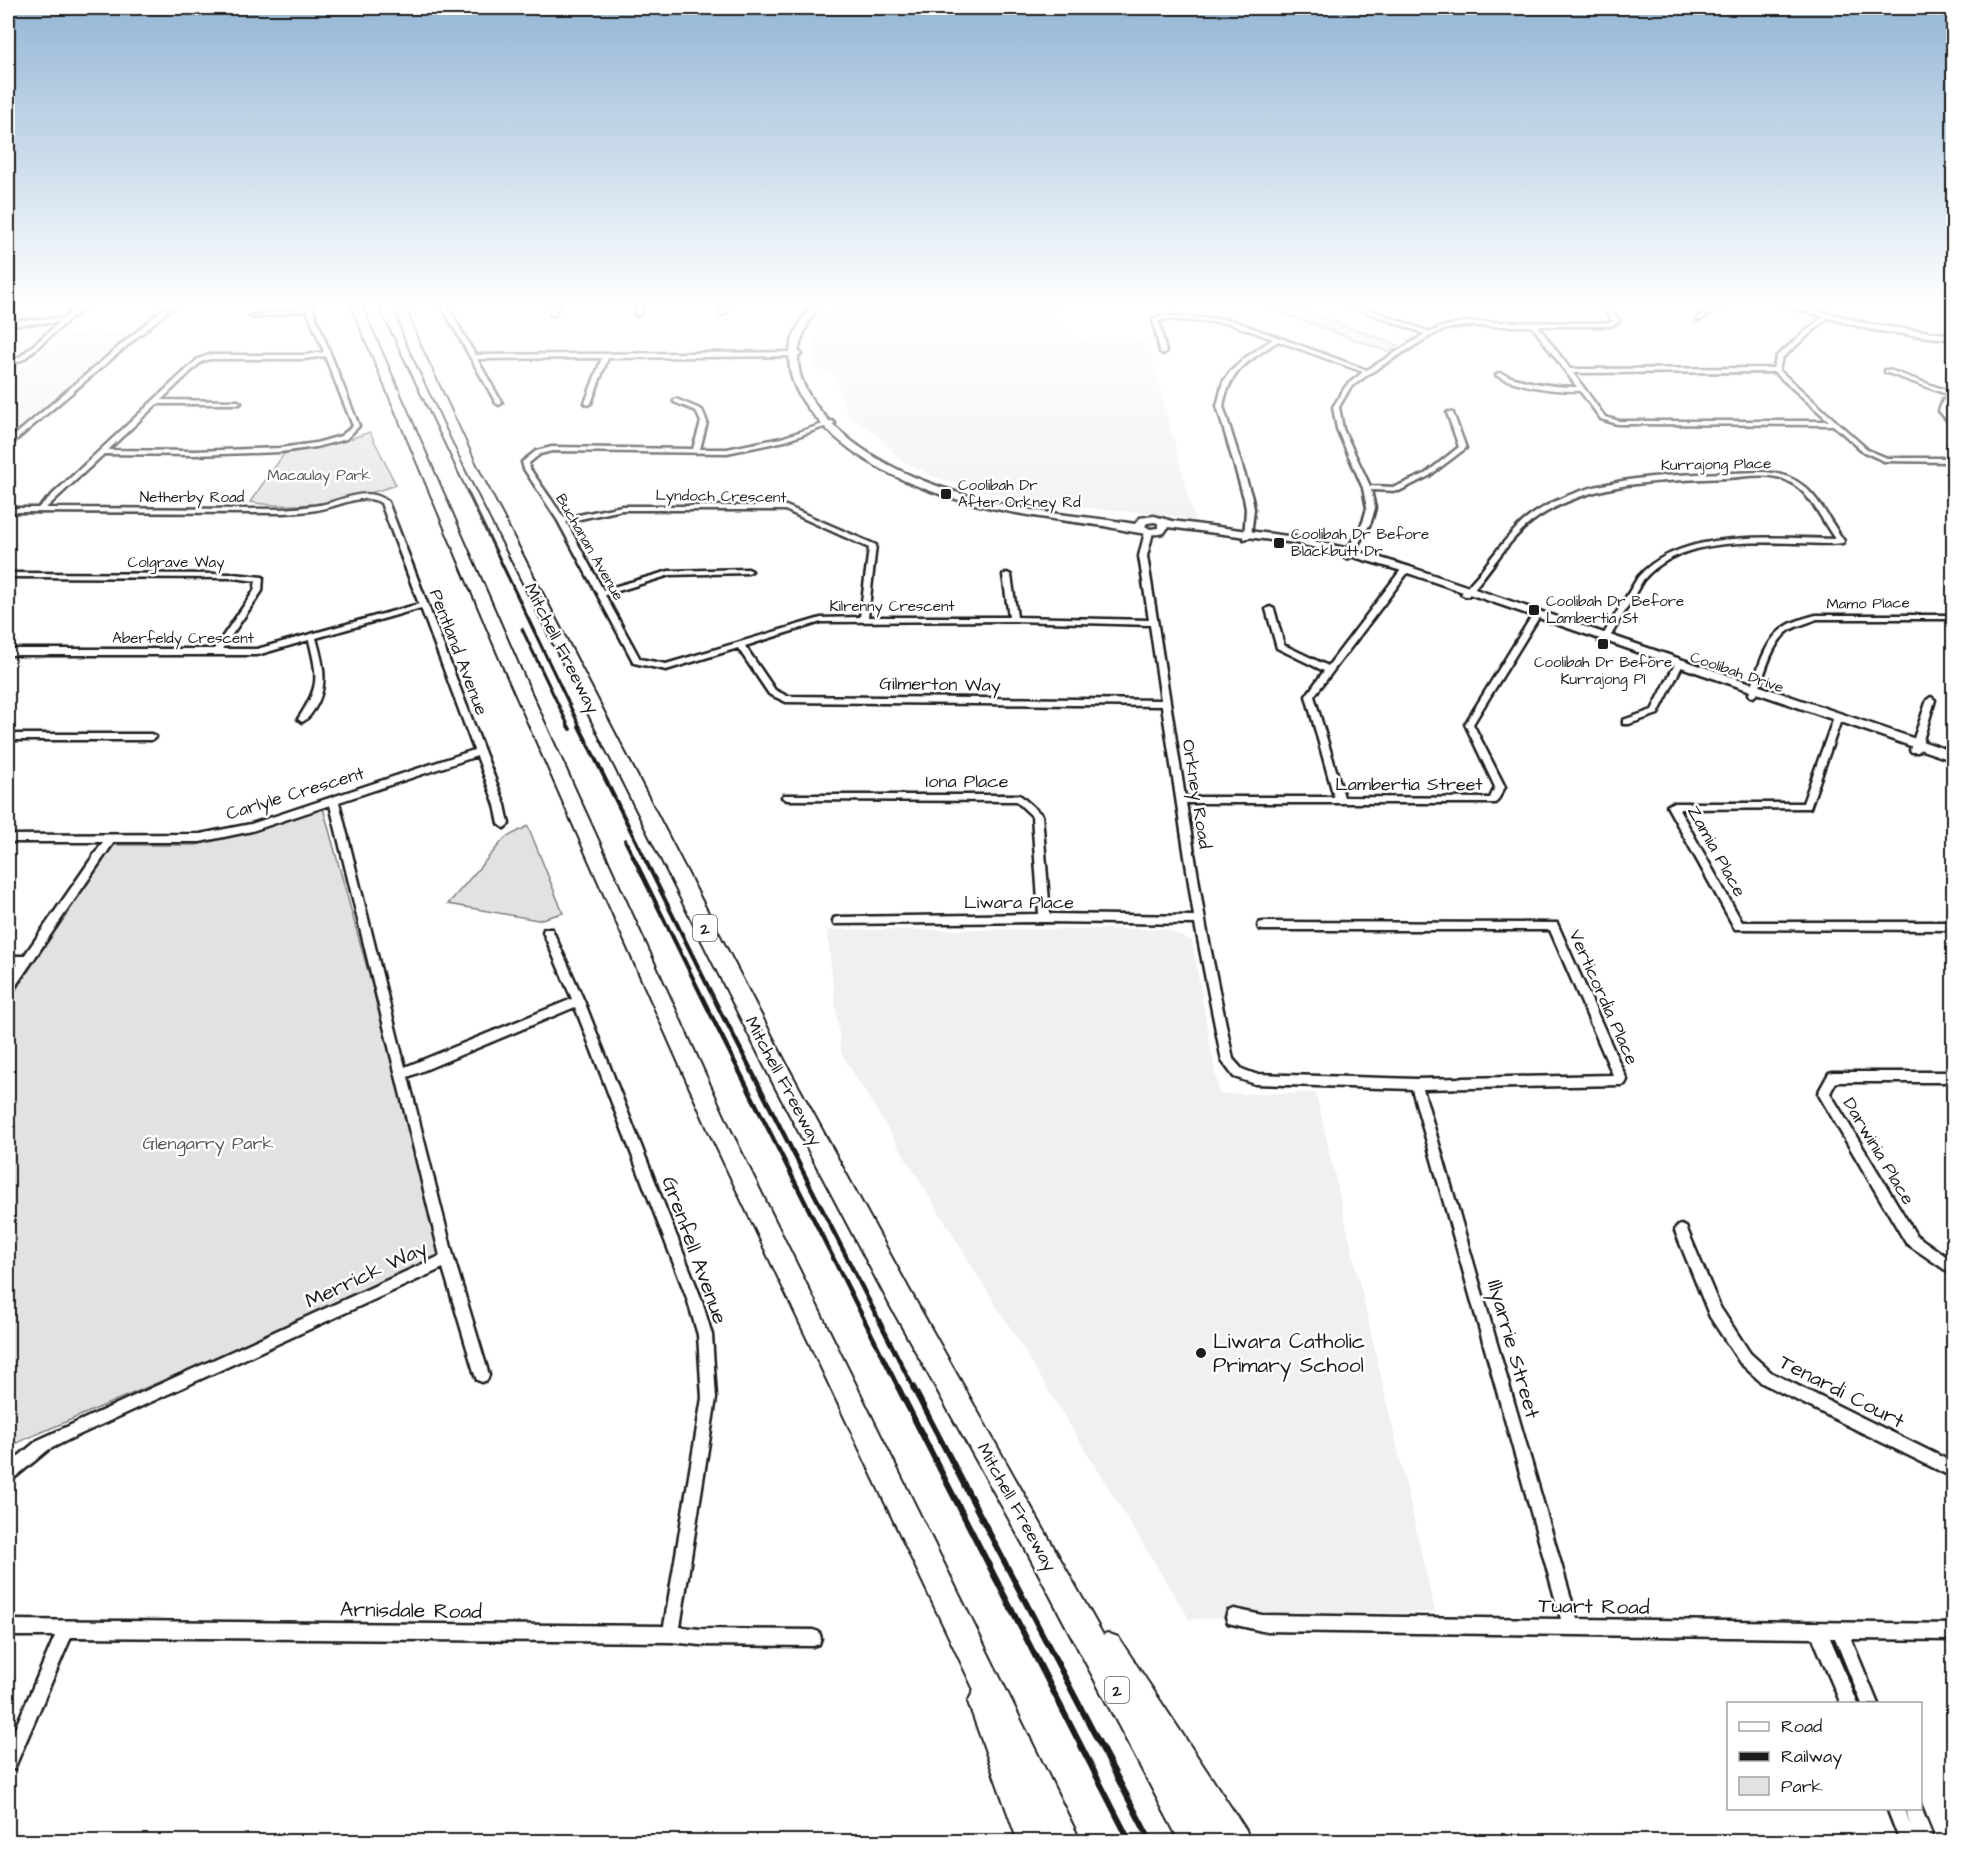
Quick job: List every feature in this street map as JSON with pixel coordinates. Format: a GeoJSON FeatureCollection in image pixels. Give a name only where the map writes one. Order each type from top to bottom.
{"type":"FeatureCollection","features":[{"type":"Feature","properties":{"kind":"highway"},"geometry":{"type":"LineString","coordinates":[[393,391],[514,673],[723,1138],[947,1604],[1065,1842]]}},
{"type":"Feature","properties":{"kind":"highway","name":"Mitchell Freeway"},"geometry":{"type":"LineString","coordinates":[[436,391],[472,469],[776,1067],[896,1290],[1035,1538],[1198,1842]]}},
{"type":"Feature","properties":{"kind":"highway"},"geometry":{"type":"LineString","coordinates":[[1035,1538],[1234,1842]]}},
{"type":"Feature","properties":{"kind":"highway"},"geometry":{"type":"LineString","coordinates":[[947,1604],[1035,1842]]}},
{"type":"Feature","properties":{"kind":"main road","name":"Coolibah Drive"},"geometry":{"type":"LineString","coordinates":[[801,391],[828,424],[876,461],[955,495],[1030,513],[1248,535],[1349,554],[1467,592],[1836,719],[1953,763]]}},
{"type":"Feature","properties":{"kind":"main road","name":"Coolibah Drive"},"geometry":{"type":"LineString","coordinates":[[1915,747],[1953,757]]}},
{"type":"Feature","properties":{"kind":"street"},"geometry":{"type":"LineString","coordinates":[[8,444],[70,391]]}},
{"type":"Feature","properties":{"kind":"street"},"geometry":{"type":"LineString","coordinates":[[40,510],[166,391]]}},
{"type":"Feature","properties":{"kind":"street"},"geometry":{"type":"LineString","coordinates":[[101,452],[276,452],[342,438],[351,434],[356,426],[342,391]]}},
{"type":"Feature","properties":{"kind":"street"},"geometry":{"type":"LineString","coordinates":[[492,391],[499,403]]}},
{"type":"Feature","properties":{"kind":"street"},"geometry":{"type":"LineString","coordinates":[[588,403],[592,391]]}},
{"type":"Feature","properties":{"kind":"street"},"geometry":{"type":"LineString","coordinates":[[1222,391],[1220,406],[1248,498],[1248,535]]}},
{"type":"Feature","properties":{"kind":"street"},"geometry":{"type":"LineString","coordinates":[[1345,391],[1336,407],[1340,429],[1367,488],[1371,513],[1349,554]]}},
{"type":"Feature","properties":{"kind":"street"},"geometry":{"type":"LineString","coordinates":[[1582,391],[1603,418],[1619,423],[1835,423]]}},
{"type":"Feature","properties":{"kind":"street"},"geometry":{"type":"LineString","coordinates":[[1800,391],[1866,451],[1886,460],[1953,460]]}},
{"type":"Feature","properties":{"kind":"street"},"geometry":{"type":"LineString","coordinates":[[1938,391],[1953,397]]}},
{"type":"Feature","properties":{"kind":"street"},"geometry":{"type":"LineString","coordinates":[[1953,397],[1945,401],[1942,411],[1953,426]]}},
{"type":"Feature","properties":{"kind":"street"},"geometry":{"type":"LineString","coordinates":[[676,401],[699,410],[704,422],[696,451],[753,448],[828,424]]}},
{"type":"Feature","properties":{"kind":"street"},"geometry":{"type":"LineString","coordinates":[[155,402],[238,403]]}},
{"type":"Feature","properties":{"kind":"street"},"geometry":{"type":"LineString","coordinates":[[1367,488],[1396,489],[1426,476],[1463,448],[1450,414]]}},
{"type":"Feature","properties":{"kind":"street","name":"Buchanan Avenue"},"geometry":{"type":"LineString","coordinates":[[637,661],[562,521],[527,469],[525,462],[538,452],[552,449],[696,451]]}},
{"type":"Feature","properties":{"kind":"street","name":"Kurrajong Place"},"geometry":{"type":"LineString","coordinates":[[1467,592],[1522,526],[1536,516],[1577,495],[1652,478],[1766,475],[1788,478],[1803,487],[1840,541],[1748,540],[1700,547],[1669,556],[1649,569],[1637,582],[1605,640]]}},
{"type":"Feature","properties":{"kind":"street","name":"Netherby Road"},"geometry":{"type":"LineString","coordinates":[[8,510],[283,511],[311,509],[375,497]]}},
{"type":"Feature","properties":{"kind":"street","name":"Pentland Avenue"},"geometry":{"type":"LineString","coordinates":[[375,497],[384,502],[500,805],[504,824]]}},
{"type":"Feature","properties":{"kind":"street","name":"Lyndoch Crescent"},"geometry":{"type":"LineString","coordinates":[[562,521],[622,508],[786,508],[873,547],[864,618]]}},
{"type":"Feature","properties":{"kind":"street","name":"Orkney Road"},"geometry":{"type":"LineString","coordinates":[[1151,527],[1143,556],[1200,920],[1228,1061]]}},
{"type":"Feature","properties":{"kind":"street"},"geometry":{"type":"LineString","coordinates":[[602,593],[669,573],[748,571]]}},
{"type":"Feature","properties":{"kind":"street"},"geometry":{"type":"LineString","coordinates":[[1340,800],[1310,696],[1405,571]]}},
{"type":"Feature","properties":{"kind":"street"},"geometry":{"type":"LineString","coordinates":[[1007,574],[1013,619]]}},
{"type":"Feature","properties":{"kind":"street","name":"Colgrave Way"},"geometry":{"type":"LineString","coordinates":[[8,575],[233,576],[260,579],[258,591],[217,651]]}},
{"type":"Feature","properties":{"kind":"street","name":"Aberfeldy Crescent"},"geometry":{"type":"LineString","coordinates":[[8,652],[257,652],[423,605]]}},
{"type":"Feature","properties":{"kind":"street"},"geometry":{"type":"LineString","coordinates":[[1270,609],[1280,646],[1330,671]]}},
{"type":"Feature","properties":{"kind":"street","name":"Lambertia Street"},"geometry":{"type":"LineString","coordinates":[[1181,800],[1493,801],[1500,787],[1469,724],[1536,616]]}},
{"type":"Feature","properties":{"kind":"street","name":"Mamo Place"},"geometry":{"type":"LineString","coordinates":[[1754,691],[1782,631],[1797,624],[1816,617],[1953,617]]}},
{"type":"Feature","properties":{"kind":"street","name":"Kilrenny Crescent"},"geometry":{"type":"LineString","coordinates":[[637,661],[666,667],[821,620],[1013,619],[1155,624]]}},
{"type":"Feature","properties":{"kind":"street"},"geometry":{"type":"LineString","coordinates":[[302,719],[315,702],[321,686],[321,674],[312,637]]}},
{"type":"Feature","properties":{"kind":"street","name":"Gilmerton Way"},"geometry":{"type":"LineString","coordinates":[[740,645],[772,692],[786,699],[1167,703]]}},
{"type":"Feature","properties":{"kind":"street"},"geometry":{"type":"LineString","coordinates":[[1626,722],[1655,712],[1678,665]]}},
{"type":"Feature","properties":{"kind":"street"},"geometry":{"type":"LineString","coordinates":[[1915,747],[1931,700]]}},
{"type":"Feature","properties":{"kind":"street","name":"Zamia Place"},"geometry":{"type":"LineString","coordinates":[[1836,719],[1807,806],[1672,806],[1739,926],[1953,926]]}},
{"type":"Feature","properties":{"kind":"street"},"geometry":{"type":"LineString","coordinates":[[8,737],[151,738]]}},
{"type":"Feature","properties":{"kind":"street","name":"Carlyle Crescent"},"geometry":{"type":"LineString","coordinates":[[8,838],[200,838],[252,827],[479,752]]}},
{"type":"Feature","properties":{"kind":"street","name":"Iona Place"},"geometry":{"type":"LineString","coordinates":[[787,797],[1018,798],[1037,815],[1046,918]]}},
{"type":"Feature","properties":{"kind":"street","name":"Merrick Way"},"geometry":{"type":"LineString","coordinates":[[8,1474],[43,1445],[65,1434],[447,1258],[333,799]]}},
{"type":"Feature","properties":{"kind":"street"},"geometry":{"type":"LineString","coordinates":[[8,988],[111,838]]}},
{"type":"Feature","properties":{"kind":"street","name":"Liwara Place"},"geometry":{"type":"LineString","coordinates":[[838,921],[1046,918],[1200,920]]}},
{"type":"Feature","properties":{"kind":"street","name":"Verticordia Place"},"geometry":{"type":"LineString","coordinates":[[1228,1061],[1238,1073],[1255,1079],[1416,1084],[1621,1080],[1552,926],[1263,926]]}},
{"type":"Feature","properties":{"kind":"street","name":"Grenfell Avenue"},"geometry":{"type":"LineString","coordinates":[[548,932],[578,1001],[694,1298],[705,1335],[709,1398],[671,1634]]}},
{"type":"Feature","properties":{"kind":"street"},"geometry":{"type":"LineString","coordinates":[[8,960],[27,960]]}},
{"type":"Feature","properties":{"kind":"street"},"geometry":{"type":"LineString","coordinates":[[402,1074],[578,1001]]}},
{"type":"Feature","properties":{"kind":"street","name":"Darwinia Place"},"geometry":{"type":"LineString","coordinates":[[1953,1077],[1833,1077],[1824,1093],[1911,1239],[1953,1270]]}},
{"type":"Feature","properties":{"kind":"street","name":"Illyarrie Street"},"geometry":{"type":"LineString","coordinates":[[1416,1084],[1571,1626]]}},
{"type":"Feature","properties":{"kind":"street","name":"Tenardi Court"},"geometry":{"type":"LineString","coordinates":[[1681,1231],[1716,1312],[1745,1358],[1767,1378],[1953,1471]]}},
{"type":"Feature","properties":{"kind":"street"},"geometry":{"type":"LineString","coordinates":[[447,1258],[482,1375]]}},
{"type":"Feature","properties":{"kind":"street","name":"Tuart Road"},"geometry":{"type":"LineString","coordinates":[[1234,1617],[1262,1623],[1953,1632]]}},
{"type":"Feature","properties":{"kind":"street","name":"Arnisdale Road"},"geometry":{"type":"LineString","coordinates":[[8,1628],[671,1634],[813,1638]]}},
{"type":"Feature","properties":{"kind":"street"},"geometry":{"type":"LineString","coordinates":[[8,1763],[67,1628]]}},
{"type":"Feature","properties":{"kind":"street"},"geometry":{"type":"LineString","coordinates":[[1818,1630],[1849,1702]]}},
{"type":"Feature","properties":{"kind":"street"},"geometry":{"type":"LineString","coordinates":[[1840,1631],[1869,1702]]}},
{"type":"Feature","properties":{"kind":"street"},"geometry":{"type":"LineString","coordinates":[[1895,1810],[1909,1842]]}},
{"type":"Feature","properties":{"kind":"street"},"geometry":{"type":"LineString","coordinates":[[1913,1810],[1926,1842]]}},
{"type":"Feature","properties":{"kind":"shaded area"},"geometry":{"type":"Polygon","coordinates":[[[8,391],[61,391],[8,436],[8,391]]]}},
{"type":"Feature","properties":{"kind":"shaded area"},"geometry":{"type":"Polygon","coordinates":[[[840,391],[1161,391],[1195,521],[1169,515],[1054,505],[1012,498],[937,478],[902,461],[875,433],[849,416],[840,391]]]}},
{"type":"Feature","properties":{"kind":"shaded area","name":"Liwara Catholic Primary School"},"geometry":{"type":"Polygon","coordinates":[[[1166,929],[1192,941],[1219,1094],[1316,1093],[1435,1612],[1189,1619],[841,1053],[827,930],[1166,929]]]}},
{"type":"Feature","properties":{"kind":"green space","name":"Macaulay Park"},"geometry":{"type":"Polygon","coordinates":[[[370,432],[396,485],[360,496],[323,503],[268,505],[250,502],[284,454],[347,440],[370,432]]]}},
{"type":"Feature","properties":{"kind":"green space","name":"Glengarry Park"},"geometry":{"type":"Polygon","coordinates":[[[323,808],[447,1259],[21,1441],[8,1449],[8,1002],[110,845],[196,845],[323,808]]]}},
{"type":"Feature","properties":{"kind":"green space"},"geometry":{"type":"Polygon","coordinates":[[[528,826],[563,913],[538,920],[448,904],[505,838],[528,826]]]}},
{"type":"Feature","properties":{"kind":"railway"},"geometry":{"type":"LineString","coordinates":[[419,391],[468,493]]}},
{"type":"Feature","properties":{"kind":"railway"},"geometry":{"type":"LineString","coordinates":[[467,491],[580,727]]}},
{"type":"Feature","properties":{"kind":"railway"},"geometry":{"type":"LineString","coordinates":[[522,629],[569,727]]}},
{"type":"Feature","properties":{"kind":"railway"},"geometry":{"type":"LineString","coordinates":[[579,726],[725,1021]]}},
{"type":"Feature","properties":{"kind":"railway"},"geometry":{"type":"LineString","coordinates":[[625,840],[714,1021]]}},
{"type":"Feature","properties":{"kind":"railway"},"geometry":{"type":"LineString","coordinates":[[725,1019],[914,1389]]}},
{"type":"Feature","properties":{"kind":"railway"},"geometry":{"type":"LineString","coordinates":[[714,1021],[899,1389]]}},
{"type":"Feature","properties":{"kind":"railway"},"geometry":{"type":"LineString","coordinates":[[898,1387],[1130,1842]]}},
{"type":"Feature","properties":{"kind":"railway"},"geometry":{"type":"LineString","coordinates":[[913,1387],[1151,1842]]}},
{"type":"Feature","properties":{"kind":"place","name":"Coolibah Dr After Orkney Rd"},"geometry":{"type":"Point","coordinates":[946,494]}},
{"type":"Feature","properties":{"kind":"place","name":"Coolibah Dr Before Blackbutt Dr"},"geometry":{"type":"Point","coordinates":[1279,543]}},
{"type":"Feature","properties":{"kind":"place","name":"Coolibah Dr Before Lambertia St"},"geometry":{"type":"Point","coordinates":[1534,610]}},
{"type":"Feature","properties":{"kind":"place","name":"Coolibah Dr Before Kurrajong Pl"},"geometry":{"type":"Point","coordinates":[1603,644]}},
{"type":"Feature","properties":{"kind":"place","name":"Liwara Catholic Primary School"},"geometry":{"type":"Point","coordinates":[1201,1353]}}]}
